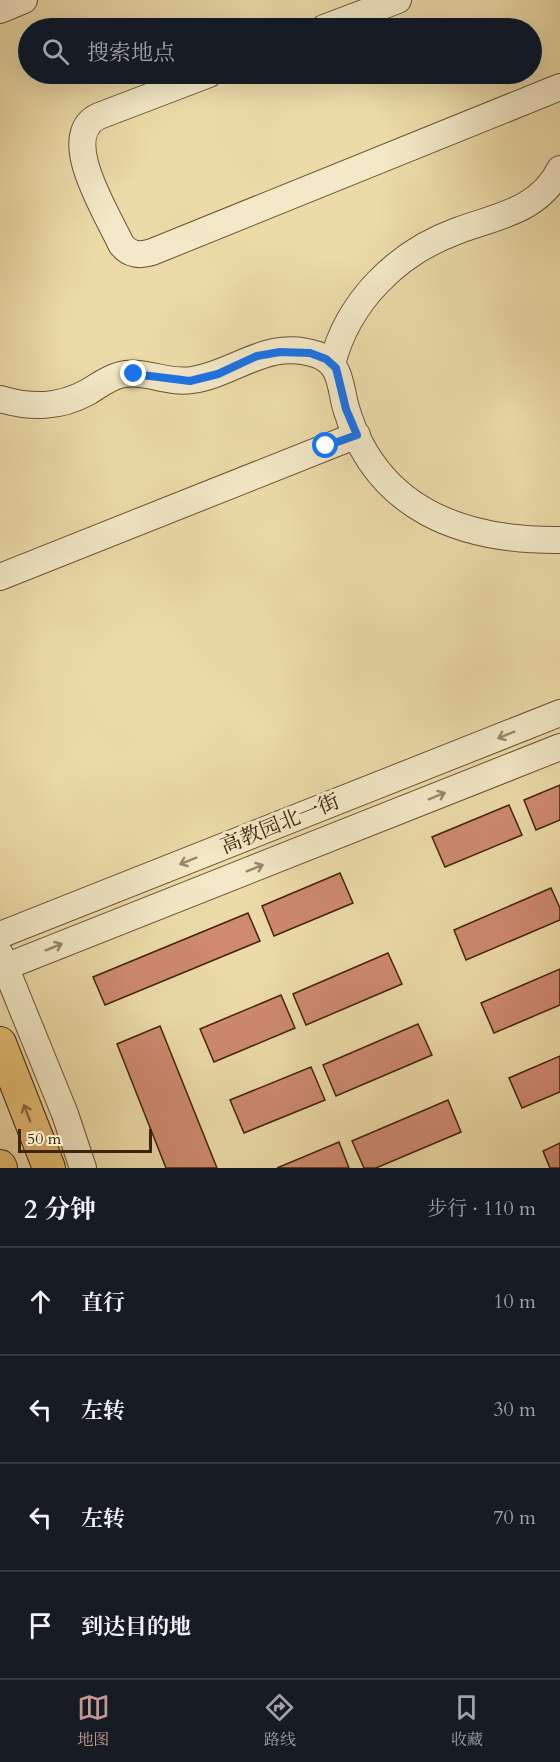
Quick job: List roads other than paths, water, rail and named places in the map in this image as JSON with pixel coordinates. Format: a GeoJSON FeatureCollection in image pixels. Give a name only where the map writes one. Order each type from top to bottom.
{"type":"FeatureCollection","features":[{"type":"Feature","properties":{"kind":"main road"},"geometry":{"type":"LineString","coordinates":[[0,1043],[49,1168]]}},
{"type":"Feature","properties":{"kind":"street"},"geometry":{"type":"LineString","coordinates":[[0,10],[24,0]]}},
{"type":"Feature","properties":{"kind":"street"},"geometry":{"type":"LineString","coordinates":[[350,18],[398,0]]}},
{"type":"Feature","properties":{"kind":"street"},"geometry":{"type":"LineString","coordinates":[[182,84],[92,119],[84,129],[80,142],[82,159],[122,244],[130,253],[142,255],[152,252],[542,92],[560,87]]}},
{"type":"Feature","properties":{"kind":"street"},"geometry":{"type":"LineString","coordinates":[[560,169],[545,190],[518,211],[447,235],[398,263],[356,310],[345,330],[332,364],[366,456],[386,483],[432,516],[478,531],[560,540]]}},
{"type":"Feature","properties":{"kind":"street"},"geometry":{"type":"LineString","coordinates":[[0,399],[34,406],[55,405],[76,398],[117,376],[134,374],[190,381],[218,374],[246,359],[280,352],[310,353],[332,364]]}},
{"type":"Feature","properties":{"kind":"street"},"geometry":{"type":"LineString","coordinates":[[0,577],[357,435]]}},
{"type":"Feature","properties":{"kind":"street","name":"高教园北一街"},"geometry":{"type":"LineString","coordinates":[[0,935],[560,713]]}},
{"type":"Feature","properties":{"kind":"street","name":"高教园北一街"},"geometry":{"type":"LineString","coordinates":[[2,963],[560,747]]}},
{"type":"Feature","properties":{"kind":"street"},"geometry":{"type":"LineString","coordinates":[[2,963],[65,1114],[83,1168]]}}]}
